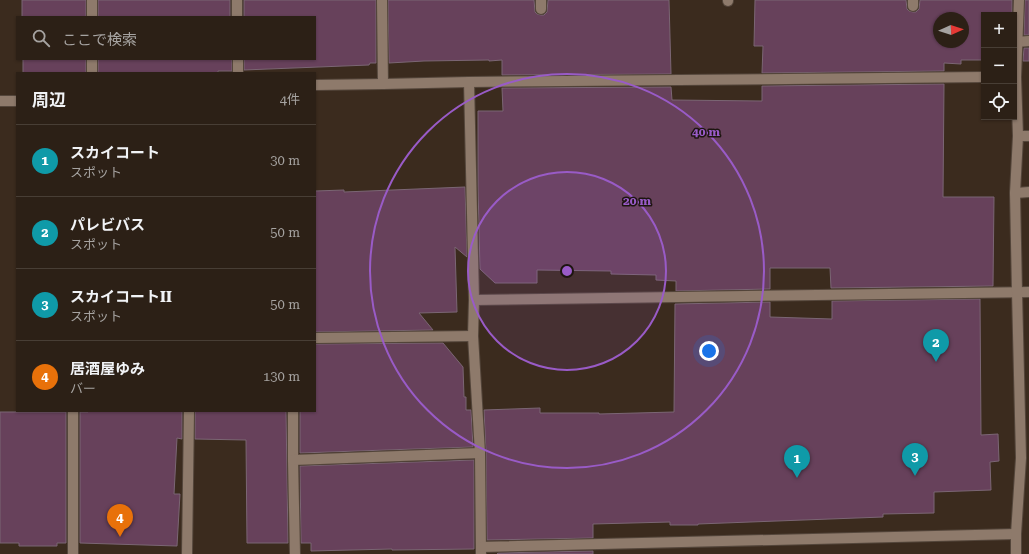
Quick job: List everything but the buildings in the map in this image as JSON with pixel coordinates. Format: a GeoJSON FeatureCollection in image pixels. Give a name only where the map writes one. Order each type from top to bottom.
{"type":"FeatureCollection","features":[{"type":"Feature","properties":{"kind":"street"},"geometry":{"type":"LineString","coordinates":[[92,0],[92,16]]}},
{"type":"Feature","properties":{"kind":"street"},"geometry":{"type":"LineString","coordinates":[[237,0],[237,16]]}},
{"type":"Feature","properties":{"kind":"street"},"geometry":{"type":"LineString","coordinates":[[382,0],[383,84]]}},
{"type":"Feature","properties":{"kind":"street"},"geometry":{"type":"LineString","coordinates":[[1019,0],[1017,42],[1029,41]]}},
{"type":"Feature","properties":{"kind":"street"},"geometry":{"type":"LineString","coordinates":[[92,60],[92,72]]}},
{"type":"Feature","properties":{"kind":"street"},"geometry":{"type":"LineString","coordinates":[[238,60],[238,72]]}},
{"type":"Feature","properties":{"kind":"street"},"geometry":{"type":"LineString","coordinates":[[316,85],[981,77]]}},
{"type":"Feature","properties":{"kind":"street"},"geometry":{"type":"LineString","coordinates":[[469,82],[474,300],[473,336],[480,453],[481,551],[1016,534]]}},
{"type":"Feature","properties":{"kind":"street"},"geometry":{"type":"LineString","coordinates":[[1015,84],[1018,136],[1015,193],[1017,292],[1025,458],[1016,534],[1016,554]]}},
{"type":"Feature","properties":{"kind":"street"},"geometry":{"type":"LineString","coordinates":[[0,101],[16,100]]}},
{"type":"Feature","properties":{"kind":"street"},"geometry":{"type":"LineString","coordinates":[[1018,136],[1029,136]]}},
{"type":"Feature","properties":{"kind":"street"},"geometry":{"type":"LineString","coordinates":[[1015,193],[1029,192]]}},
{"type":"Feature","properties":{"kind":"street"},"geometry":{"type":"LineString","coordinates":[[474,300],[1029,292]]}},
{"type":"Feature","properties":{"kind":"street"},"geometry":{"type":"LineString","coordinates":[[316,338],[473,336]]}},
{"type":"Feature","properties":{"kind":"street"},"geometry":{"type":"LineString","coordinates":[[72,554],[73,412]]}},
{"type":"Feature","properties":{"kind":"street"},"geometry":{"type":"LineString","coordinates":[[187,554],[189,412]]}},
{"type":"Feature","properties":{"kind":"street"},"geometry":{"type":"LineString","coordinates":[[293,412],[295,554]]}},
{"type":"Feature","properties":{"kind":"street"},"geometry":{"type":"LineString","coordinates":[[293,460],[480,453]]}},
{"type":"Feature","properties":{"kind":"place","name":"パレビバス"},"geometry":{"type":"Point","coordinates":[936,362]}},
{"type":"Feature","properties":{"kind":"place","name":"スカイコートII"},"geometry":{"type":"Point","coordinates":[915,476]}},
{"type":"Feature","properties":{"kind":"place","name":"スカイコート"},"geometry":{"type":"Point","coordinates":[797,478]}},
{"type":"Feature","properties":{"kind":"place","name":"居酒屋ゆみ"},"geometry":{"type":"Point","coordinates":[120,537]}}]}
